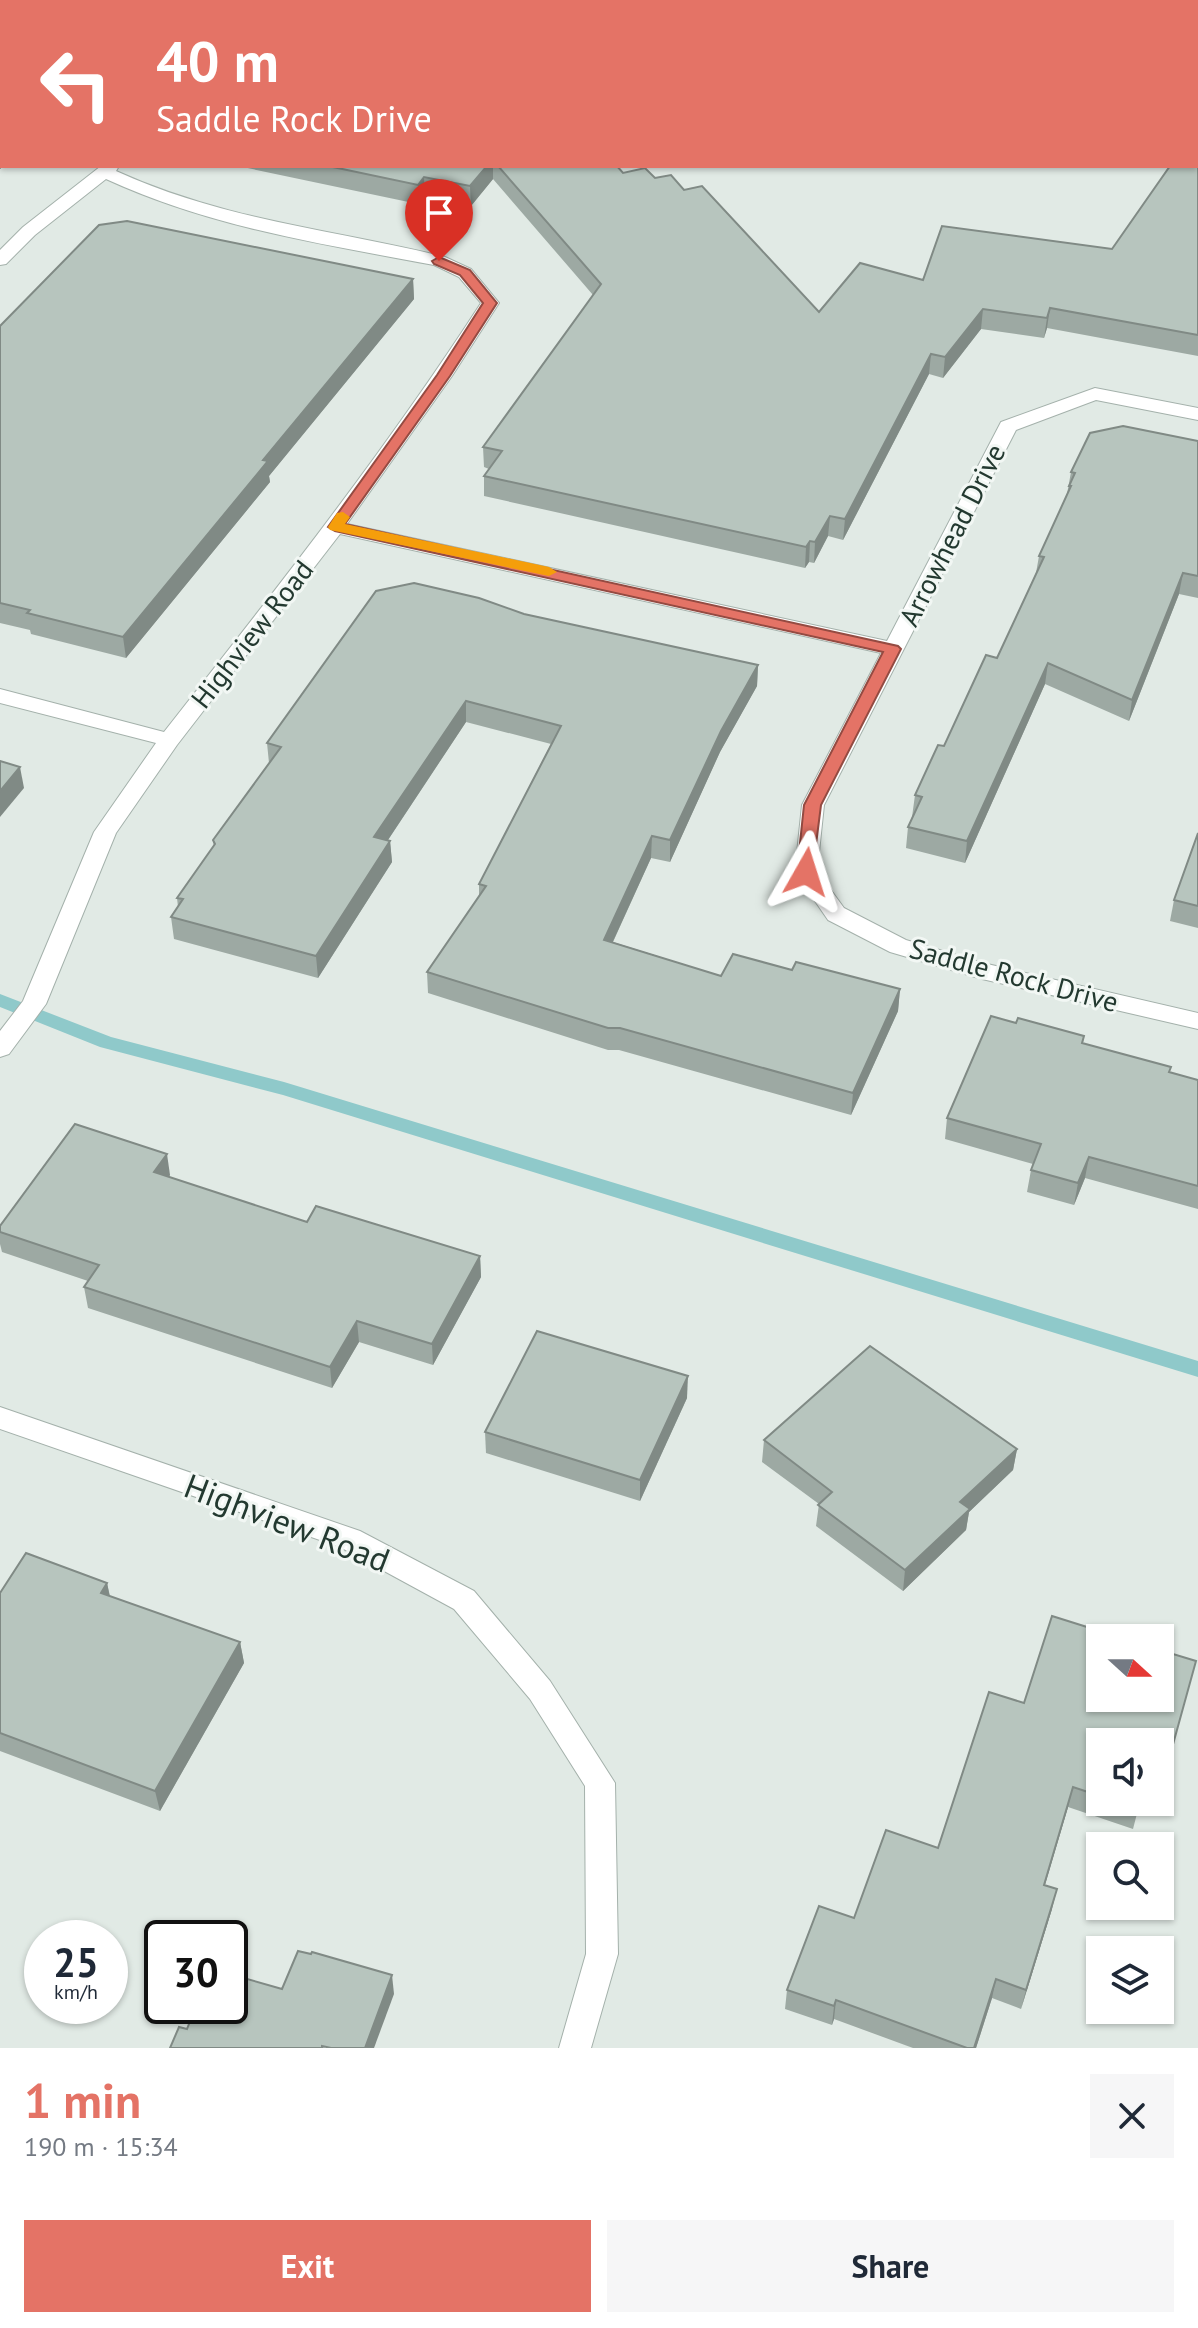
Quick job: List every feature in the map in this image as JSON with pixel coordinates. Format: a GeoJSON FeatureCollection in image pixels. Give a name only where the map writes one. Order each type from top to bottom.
{"type":"FeatureCollection","features":[{"type":"Feature","properties":{"kind":"street"},"geometry":{"type":"LineString","coordinates":[[0,260],[29,231],[107,168]]}},
{"type":"Feature","properties":{"kind":"street","name":"Highview Road"},"geometry":{"type":"LineString","coordinates":[[0,1048],[34,1004],[105,832],[169,740],[335,527],[443,376],[490,303],[465,273],[439,261],[205,213],[129,184],[107,168]]}},
{"type":"Feature","properties":{"kind":"street","name":"Arrowhead Drive"},"geometry":{"type":"LineString","coordinates":[[893,649],[1008,426],[1095,394],[1198,414]]}},
{"type":"Feature","properties":{"kind":"street"},"geometry":{"type":"LineString","coordinates":[[335,527],[893,649]]}},
{"type":"Feature","properties":{"kind":"street","name":"Saddle Rock Drive"},"geometry":{"type":"LineString","coordinates":[[893,649],[813,805],[806,872],[836,914],[898,946],[968,967],[1198,1021]]}},
{"type":"Feature","properties":{"kind":"street"},"geometry":{"type":"LineString","coordinates":[[0,696],[169,740]]}},
{"type":"Feature","properties":{"kind":"street","name":"Highview Road"},"geometry":{"type":"LineString","coordinates":[[0,1418],[350,1539],[464,1600],[540,1690],[600,1783],[602,1954],[575,2048]]}},
{"type":"Feature","properties":{"kind":"building"},"geometry":{"type":"Polygon","coordinates":[[[337,168],[485,168],[470,186],[424,177],[418,185],[337,168]]]}},
{"type":"Feature","properties":{"kind":"building"},"geometry":{"type":"Polygon","coordinates":[[[500,168],[619,168],[623,173],[645,168],[655,178],[671,175],[684,190],[702,186],[819,312],[860,263],[923,280],[942,226],[1112,249],[1169,168],[1198,168],[1198,335],[1050,308],[1047,318],[983,309],[945,357],[931,354],[845,519],[830,516],[815,542],[810,541],[806,547],[484,476],[502,451],[483,447],[601,284],[500,168]]]}},
{"type":"Feature","properties":{"kind":"building"},"geometry":{"type":"Polygon","coordinates":[[[127,221],[413,279],[263,460],[268,461],[123,637],[27,613],[30,610],[0,603],[0,326],[99,225],[127,221]]]}},
{"type":"Feature","properties":{"kind":"building"},"geometry":{"type":"Polygon","coordinates":[[[1123,426],[1198,441],[1198,576],[1183,573],[1132,700],[1048,663],[967,841],[908,827],[922,797],[915,795],[938,745],[944,746],[986,655],[997,658],[1044,557],[1039,556],[1071,486],[1075,473],[1071,472],[1090,433],[1123,426]]]}},
{"type":"Feature","properties":{"kind":"building"},"geometry":{"type":"Polygon","coordinates":[[[414,583],[479,598],[524,614],[758,665],[721,731],[670,840],[652,836],[604,940],[721,976],[733,954],[792,970],[796,962],[900,989],[853,1093],[620,1028],[608,1028],[427,972],[486,886],[479,884],[561,726],[466,701],[374,837],[390,841],[316,956],[171,917],[183,899],[177,898],[215,844],[213,840],[281,747],[267,743],[376,591],[414,583]]]}},
{"type":"Feature","properties":{"kind":"building"},"geometry":{"type":"Polygon","coordinates":[[[0,761],[20,767],[0,791],[0,761]]]}},
{"type":"Feature","properties":{"kind":"building"},"geometry":{"type":"Polygon","coordinates":[[[1198,833],[1198,906],[1174,900],[1198,833]]]}},
{"type":"Feature","properties":{"kind":"building"},"geometry":{"type":"Polygon","coordinates":[[[991,1016],[1016,1023],[1018,1018],[1084,1036],[1082,1043],[1171,1067],[1169,1072],[1198,1080],[1198,1186],[1089,1157],[1078,1183],[1031,1170],[1041,1144],[947,1118],[991,1016]]]}},
{"type":"Feature","properties":{"kind":"building"},"geometry":{"type":"Polygon","coordinates":[[[75,1124],[167,1154],[154,1172],[307,1222],[316,1206],[480,1256],[432,1344],[357,1321],[330,1367],[84,1287],[99,1265],[0,1232],[0,1226],[75,1124]]]}},
{"type":"Feature","properties":{"kind":"building"},"geometry":{"type":"Polygon","coordinates":[[[537,1331],[688,1376],[640,1480],[485,1432],[537,1331]]]}},
{"type":"Feature","properties":{"kind":"building"},"geometry":{"type":"Polygon","coordinates":[[[870,1346],[1017,1449],[960,1502],[970,1509],[905,1570],[818,1505],[832,1492],[764,1440],[870,1346]]]}},
{"type":"Feature","properties":{"kind":"building"},"geometry":{"type":"Polygon","coordinates":[[[26,1553],[107,1583],[101,1593],[240,1642],[155,1791],[0,1733],[0,1593],[26,1553]]]}},
{"type":"Feature","properties":{"kind":"building"},"geometry":{"type":"Polygon","coordinates":[[[1052,1616],[1086,1627],[1086,1712],[1174,1712],[1174,1654],[1196,1661],[1174,1741],[1174,1728],[1086,1728],[1086,1791],[1073,1787],[1044,1885],[1057,1889],[1026,1990],[996,1979],[974,2048],[967,2048],[836,2000],[834,2006],[787,1990],[819,1906],[854,1918],[886,1830],[938,1848],[989,1692],[1024,1703],[1052,1616]]]}},
{"type":"Feature","properties":{"kind":"building"},"geometry":{"type":"Polygon","coordinates":[[[298,1951],[312,1952],[392,1975],[365,2048],[170,2048],[179,2027],[187,2029],[189,2024],[248,2024],[248,1979],[282,1989],[298,1951]]]}},
{"type":"Feature","properties":{"kind":"waterway"},"geometry":{"type":"LineString","coordinates":[[0,1000],[106,1042],[284,1089],[1198,1369]]}},
{"type":"Feature","properties":{"kind":"slow traffic"},"geometry":{"type":"LineString","coordinates":[[343,517],[335,527],[549,572]]}},
{"type":"Feature","properties":{"kind":"route"},"geometry":{"type":"LineString","coordinates":[[439,261],[465,273],[490,303],[443,376],[335,527],[893,649],[813,805],[806,872]]}}]}
